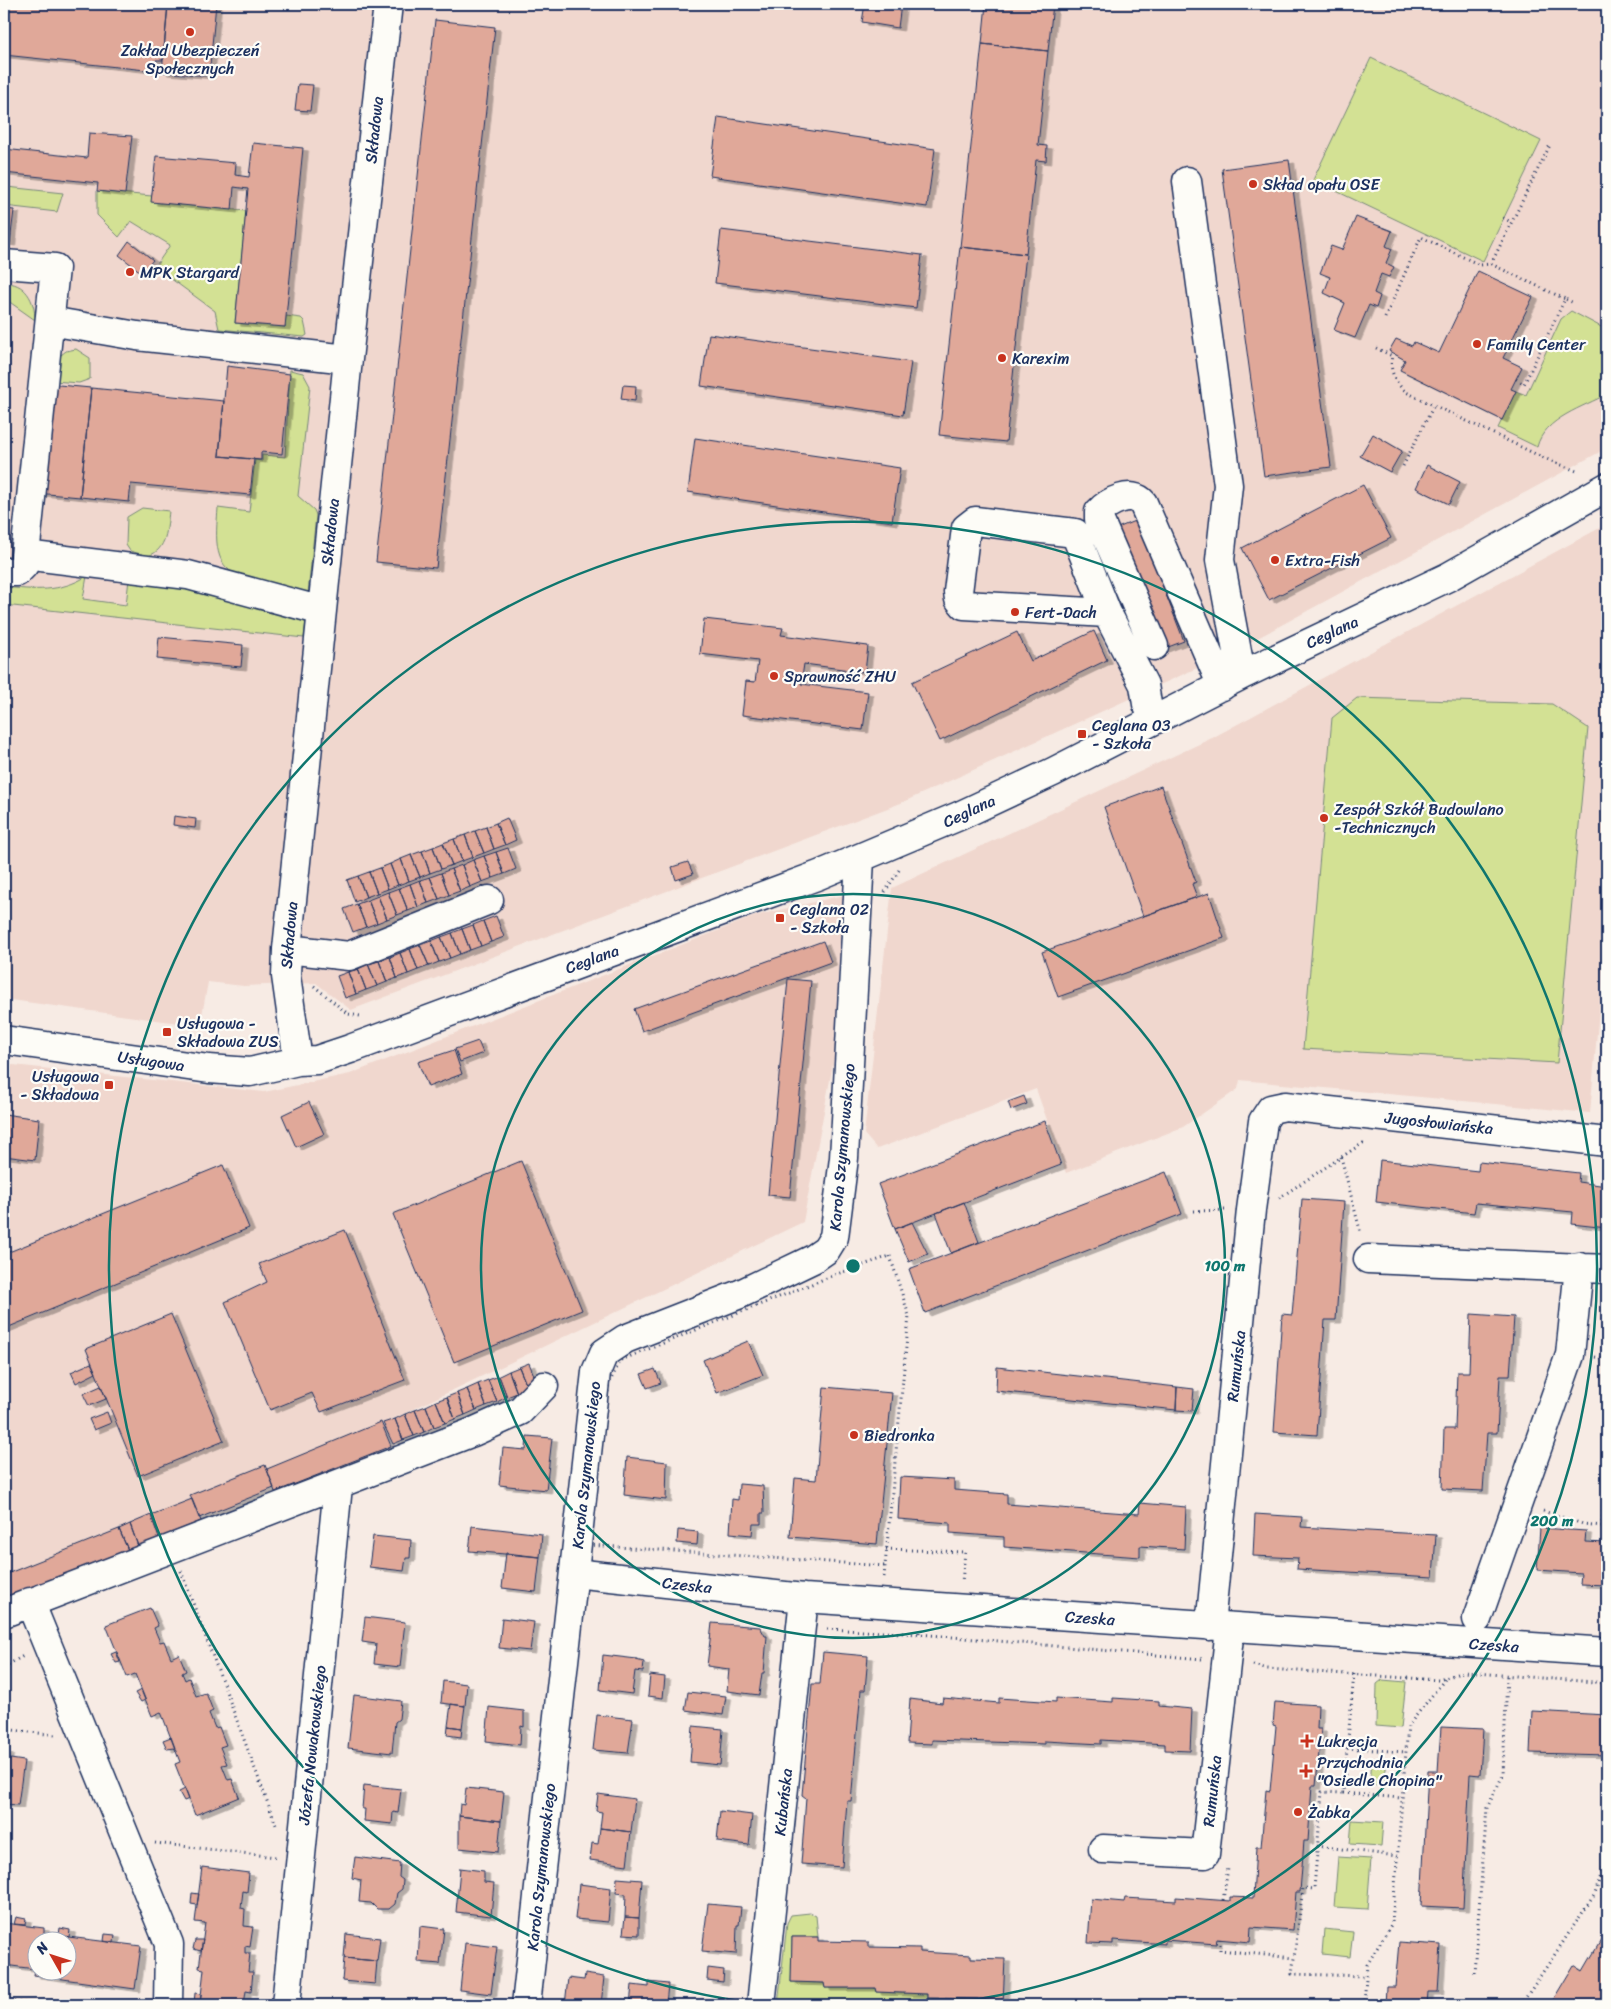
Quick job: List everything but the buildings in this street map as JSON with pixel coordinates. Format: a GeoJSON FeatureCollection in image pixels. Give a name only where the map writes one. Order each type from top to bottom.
{"type":"FeatureCollection","features":[{"type":"Feature","properties":{"kind":"street","name":"Składowa"},"geometry":{"type":"LineString","coordinates":[[298,1061],[286,976],[287,949],[348,359],[388,4]]}},
{"type":"Feature","properties":{"kind":"street"},"geometry":{"type":"LineString","coordinates":[[1187,181],[1228,485],[1220,560],[1238,657],[1233,680]]}},
{"type":"Feature","properties":{"kind":"street"},"geometry":{"type":"LineString","coordinates":[[4,264],[55,268],[24,565],[17,572],[4,572]]}},
{"type":"Feature","properties":{"kind":"street"},"geometry":{"type":"LineString","coordinates":[[50,321],[138,336],[348,359]]}},
{"type":"Feature","properties":{"kind":"street","name":"Ceglana"},"geometry":{"type":"LineString","coordinates":[[298,1061],[317,1060],[350,1049],[860,859],[993,800],[1233,680],[1448,577],[1607,487]]}},
{"type":"Feature","properties":{"kind":"street"},"geometry":{"type":"LineString","coordinates":[[1154,646],[1099,519],[1099,512],[1104,507],[1130,496],[1138,497],[1142,503],[1233,680]]}},
{"type":"Feature","properties":{"kind":"street"},"geometry":{"type":"LineString","coordinates":[[1107,613],[964,605],[959,599],[958,592],[966,528],[974,521],[1075,533],[1107,613],[1144,685],[1147,704],[1154,720]]}},
{"type":"Feature","properties":{"kind":"street"},"geometry":{"type":"LineString","coordinates":[[25,555],[188,575],[322,611]]}},
{"type":"Feature","properties":{"kind":"street","name":"Karola Szymanowskiego"},"geometry":{"type":"LineString","coordinates":[[526,2005],[596,1372],[604,1353],[625,1339],[740,1294],[813,1259],[826,1250],[834,1236],[844,1158],[860,859]]}},
{"type":"Feature","properties":{"kind":"street"},"geometry":{"type":"LineString","coordinates":[[287,949],[349,956],[489,900]]}},
{"type":"Feature","properties":{"kind":"street","name":"Usługowa"},"geometry":{"type":"LineString","coordinates":[[4,1040],[217,1070],[250,1072],[298,1061]]}},
{"type":"Feature","properties":{"kind":"street","name":"Jugosłowiańska"},"geometry":{"type":"LineString","coordinates":[[1271,1109],[1285,1106],[1607,1142]]}},
{"type":"Feature","properties":{"kind":"street","name":"Rumuńska"},"geometry":{"type":"LineString","coordinates":[[1103,1849],[1205,1854],[1251,1210],[1263,1121],[1271,1109]]}},
{"type":"Feature","properties":{"kind":"street"},"geometry":{"type":"LineString","coordinates":[[1368,1258],[1607,1269]]}},
{"type":"Feature","properties":{"kind":"street"},"geometry":{"type":"LineString","coordinates":[[1477,1619],[1570,1354],[1579,1268]]}},
{"type":"Feature","properties":{"kind":"street"},"geometry":{"type":"LineString","coordinates":[[4,1613],[338,1486],[520,1411],[544,1386]]}},
{"type":"Feature","properties":{"kind":"street","name":"Józefa Nowakowskiego"},"geometry":{"type":"LineString","coordinates":[[286,2005],[338,1486]]}},
{"type":"Feature","properties":{"kind":"street","name":"Czeska"},"geometry":{"type":"LineString","coordinates":[[574,1573],[804,1598],[1607,1652]]}},
{"type":"Feature","properties":{"kind":"street","name":"Kubańska"},"geometry":{"type":"LineString","coordinates":[[761,2005],[804,1598]]}},
{"type":"Feature","properties":{"kind":"street"},"geometry":{"type":"LineString","coordinates":[[30,1602],[169,1944],[168,2005]]}},
{"type":"Feature","properties":{"kind":"path"},"geometry":{"type":"LineString","coordinates":[[1491,264],[1550,145]]}},
{"type":"Feature","properties":{"kind":"path"},"geometry":{"type":"LineString","coordinates":[[1503,218],[1511,222]]}},
{"type":"Feature","properties":{"kind":"path"},"geometry":{"type":"LineString","coordinates":[[1385,318],[1421,237],[1480,265],[1491,264],[1574,303]]}},
{"type":"Feature","properties":{"kind":"path"},"geometry":{"type":"LineString","coordinates":[[1516,379],[1524,384],[1565,299]]}},
{"type":"Feature","properties":{"kind":"path"},"geometry":{"type":"LineString","coordinates":[[1376,348],[1392,356],[1390,364],[1400,386],[1434,405],[1544,458],[1574,472],[1584,473]]}},
{"type":"Feature","properties":{"kind":"path"},"geometry":{"type":"LineString","coordinates":[[1404,466],[1434,405]]}},
{"type":"Feature","properties":{"kind":"path"},"geometry":{"type":"LineString","coordinates":[[312,984],[348,1014],[363,1017]]}},
{"type":"Feature","properties":{"kind":"path"},"geometry":{"type":"LineString","coordinates":[[1194,1211],[1251,1210],[1268,1212],[1269,1204],[1369,1139]]}},
{"type":"Feature","properties":{"kind":"path"},"geometry":{"type":"LineString","coordinates":[[1341,1157],[1368,1258]]}},
{"type":"Feature","properties":{"kind":"path"},"geometry":{"type":"LineString","coordinates":[[890,1256],[909,1316],[886,1549],[884,1566],[589,1545],[609,1383],[621,1360],[834,1275],[890,1256]]}},
{"type":"Feature","properties":{"kind":"path"},"geometry":{"type":"LineString","coordinates":[[1602,1526],[1607,1451]]}},
{"type":"Feature","properties":{"kind":"path"},"geometry":{"type":"LineString","coordinates":[[1517,1505],[1532,1507],[1583,1524],[1607,1527]]}},
{"type":"Feature","properties":{"kind":"path"},"geometry":{"type":"LineString","coordinates":[[886,1549],[965,1552],[962,1582]]}},
{"type":"Feature","properties":{"kind":"path"},"geometry":{"type":"LineString","coordinates":[[178,1564],[277,1827]]}},
{"type":"Feature","properties":{"kind":"path"},"geometry":{"type":"LineString","coordinates":[[1343,1793],[1354,1674]]}},
{"type":"Feature","properties":{"kind":"path"},"geometry":{"type":"LineString","coordinates":[[1474,1973],[1488,1808],[1503,1775],[1506,1675]]}},
{"type":"Feature","properties":{"kind":"path"},"geometry":{"type":"LineString","coordinates":[[1364,2005],[1367,1965],[1392,1923],[1408,1726],[1446,1678]]}},
{"type":"Feature","properties":{"kind":"path"},"geometry":{"type":"LineString","coordinates":[[4,1730],[85,1738]]}},
{"type":"Feature","properties":{"kind":"path"},"geometry":{"type":"LineString","coordinates":[[1347,1748],[1406,1752]]}},
{"type":"Feature","properties":{"kind":"path"},"geometry":{"type":"LineString","coordinates":[[1366,1976],[1292,1974],[1303,1888],[1314,1889],[1322,1792],[1402,1798]]}},
{"type":"Feature","properties":{"kind":"path"},"geometry":{"type":"LineString","coordinates":[[146,1842],[285,1858]]}},
{"type":"Feature","properties":{"kind":"path"},"geometry":{"type":"LineString","coordinates":[[1318,1846],[1397,1856]]}},
{"type":"Feature","properties":{"kind":"path"},"geometry":{"type":"LineString","coordinates":[[1521,2005],[1595,1894],[1607,1856]]}},
{"type":"Feature","properties":{"kind":"path"},"geometry":{"type":"LineString","coordinates":[[1220,1939],[1220,1950],[1293,1958]]}},
{"type":"Feature","properties":{"kind":"path"},"geometry":{"type":"LineString","coordinates":[[4,2001],[40,2005]]}},
{"type":"Feature","properties":{"kind":"shaded area"},"geometry":{"type":"Polygon","coordinates":[[[4,4],[1607,4],[1607,448],[1230,653],[901,803],[351,1010],[316,983],[244,986],[208,982],[200,1026],[4,999],[4,4]]]}},
{"type":"Feature","properties":{"kind":"shaded area","name":"Zespół Szkół Budowlano -Technicznych"},"geometry":{"type":"Polygon","coordinates":[[[1607,524],[1607,919],[1590,1113],[1240,1080],[1238,1089],[1183,1127],[1066,1173],[1036,1089],[877,1149],[864,1134],[892,888],[1212,738],[1607,524]]]}},
{"type":"Feature","properties":{"kind":"shaded area"},"geometry":{"type":"Polygon","coordinates":[[[866,890],[803,1222],[191,1516],[4,1590],[4,1064],[264,1092],[350,1074],[758,915],[866,890]]]}},
{"type":"Feature","properties":{"kind":"green space"},"geometry":{"type":"Polygon","coordinates":[[[1371,58],[1541,141],[1483,261],[1313,180],[1371,58]]]}},
{"type":"Feature","properties":{"kind":"green space"},"geometry":{"type":"Polygon","coordinates":[[[4,173],[8,173],[7,187],[63,193],[57,212],[4,206],[4,173]]]}},
{"type":"Feature","properties":{"kind":"green space"},"geometry":{"type":"Polygon","coordinates":[[[97,191],[152,196],[152,202],[246,211],[235,323],[285,327],[286,316],[301,318],[304,321],[307,335],[304,337],[219,329],[215,311],[155,267],[170,245],[131,221],[119,237],[97,215],[97,191]]]}},
{"type":"Feature","properties":{"kind":"green space"},"geometry":{"type":"Polygon","coordinates":[[[4,283],[11,283],[23,289],[31,299],[35,320],[4,298],[4,283]]]}},
{"type":"Feature","properties":{"kind":"green space"},"geometry":{"type":"Polygon","coordinates":[[[1571,311],[1607,330],[1607,394],[1566,414],[1556,421],[1541,437],[1537,447],[1498,428],[1516,391],[1526,395],[1561,319],[1571,311]]]}},
{"type":"Feature","properties":{"kind":"green space"},"geometry":{"type":"Polygon","coordinates":[[[76,349],[90,358],[90,379],[79,383],[53,381],[56,359],[66,351],[76,349]]]}},
{"type":"Feature","properties":{"kind":"green space"},"geometry":{"type":"Polygon","coordinates":[[[290,370],[303,373],[310,386],[298,496],[314,510],[316,515],[308,593],[285,592],[285,586],[235,574],[221,560],[217,541],[218,508],[249,512],[255,460],[262,461],[262,455],[285,457],[290,370]]]}},
{"type":"Feature","properties":{"kind":"green space"},"geometry":{"type":"Polygon","coordinates":[[[142,508],[169,511],[165,538],[159,549],[148,556],[130,551],[126,545],[127,517],[142,508]]]}},
{"type":"Feature","properties":{"kind":"green space"},"geometry":{"type":"Polygon","coordinates":[[[87,576],[83,599],[126,605],[129,579],[189,590],[306,619],[304,638],[4,605],[4,587],[57,588],[87,576]]]}},
{"type":"Feature","properties":{"kind":"green space"},"geometry":{"type":"Polygon","coordinates":[[[1357,698],[1552,704],[1588,728],[1557,1063],[1303,1049],[1332,718],[1357,698]]]}},
{"type":"Feature","properties":{"kind":"green space"},"geometry":{"type":"Polygon","coordinates":[[[1382,1680],[1406,1682],[1401,1728],[1376,1726],[1377,1684],[1382,1680]]]}},
{"type":"Feature","properties":{"kind":"green space"},"geometry":{"type":"Polygon","coordinates":[[[1372,1759],[1387,1760],[1384,1786],[1370,1784],[1372,1759]]]}},
{"type":"Feature","properties":{"kind":"green space"},"geometry":{"type":"Polygon","coordinates":[[[1352,1820],[1383,1822],[1381,1846],[1350,1844],[1352,1820]]]}},
{"type":"Feature","properties":{"kind":"green space"},"geometry":{"type":"Polygon","coordinates":[[[1338,1857],[1371,1859],[1367,1909],[1334,1907],[1338,1857]]]}},
{"type":"Feature","properties":{"kind":"green space"},"geometry":{"type":"Polygon","coordinates":[[[810,1913],[816,1916],[818,1937],[792,1937],[791,1982],[824,1983],[825,1988],[875,1988],[876,1992],[927,1994],[927,1998],[978,1999],[979,2003],[1003,2005],[778,2005],[787,1923],[791,1915],[810,1913]]]}},
{"type":"Feature","properties":{"kind":"green space"},"geometry":{"type":"Polygon","coordinates":[[[1324,1929],[1353,1932],[1350,1957],[1322,1954],[1324,1929]]]}},
{"type":"Feature","properties":{"kind":"place","name":"Zakład Ubezpieczeń Społecznych"},"geometry":{"type":"Point","coordinates":[190,32]}},
{"type":"Feature","properties":{"kind":"place","name":"Skład opału OSE"},"geometry":{"type":"Point","coordinates":[1253,184]}},
{"type":"Feature","properties":{"kind":"place","name":"MPK Stargard"},"geometry":{"type":"Point","coordinates":[130,272]}},
{"type":"Feature","properties":{"kind":"place","name":"Family Center"},"geometry":{"type":"Point","coordinates":[1477,344]}},
{"type":"Feature","properties":{"kind":"place","name":"Karexim"},"geometry":{"type":"Point","coordinates":[1002,358]}},
{"type":"Feature","properties":{"kind":"place","name":"Extra-Fish"},"geometry":{"type":"Point","coordinates":[1275,560]}},
{"type":"Feature","properties":{"kind":"place","name":"Fert-Dach"},"geometry":{"type":"Point","coordinates":[1015,612]}},
{"type":"Feature","properties":{"kind":"place","name":"Sprawność ZHU"},"geometry":{"type":"Point","coordinates":[774,676]}},
{"type":"Feature","properties":{"kind":"place","name":"Ceglana 03 - Szkoła"},"geometry":{"type":"Point","coordinates":[1082,734]}},
{"type":"Feature","properties":{"kind":"place","name":"Zespół Szkół Budowlano -Technicznych"},"geometry":{"type":"Point","coordinates":[1324,818]}},
{"type":"Feature","properties":{"kind":"place","name":"Ceglana 02 - Szkoła"},"geometry":{"type":"Point","coordinates":[780,918]}},
{"type":"Feature","properties":{"kind":"place","name":"Usługowa - Składowa ZUS"},"geometry":{"type":"Point","coordinates":[167,1032]}},
{"type":"Feature","properties":{"kind":"place","name":"Usługowa - Składowa"},"geometry":{"type":"Point","coordinates":[109,1085]}},
{"type":"Feature","properties":{"kind":"place","name":"Biedronka"},"geometry":{"type":"Point","coordinates":[854,1435]}},
{"type":"Feature","properties":{"kind":"place","name":"Lukrecja"},"geometry":{"type":"Point","coordinates":[1307,1741]}},
{"type":"Feature","properties":{"kind":"place","name":"Przychodnia \"Osiedle Chopina\""},"geometry":{"type":"Point","coordinates":[1306,1771]}},
{"type":"Feature","properties":{"kind":"place","name":"Żabka"},"geometry":{"type":"Point","coordinates":[1298,1812]}}]}
